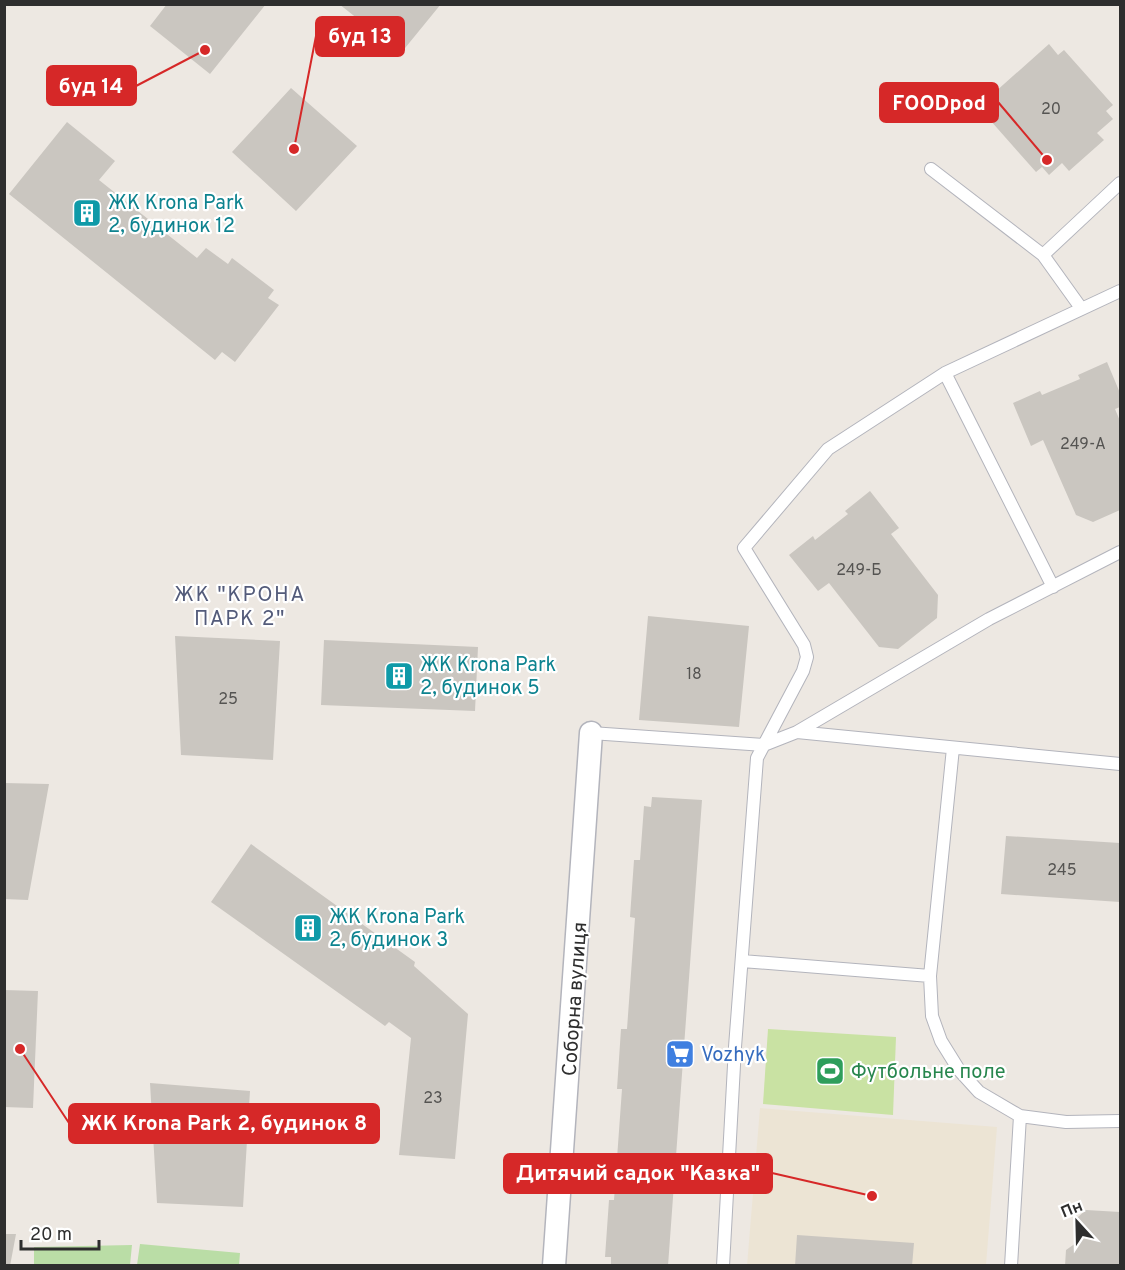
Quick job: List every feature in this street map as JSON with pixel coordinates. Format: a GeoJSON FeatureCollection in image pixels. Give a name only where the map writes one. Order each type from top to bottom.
{"type":"FeatureCollection","features":[{"type":"Feature","properties":{"kind":"street","name":"Соборна вулиця"},"geometry":{"type":"LineString","coordinates":[[554,1266],[591,733]]}},
{"type":"Feature","properties":{"kind":"lane"},"geometry":{"type":"LineString","coordinates":[[931,169],[1043,255],[1081,308]]}},
{"type":"Feature","properties":{"kind":"lane"},"geometry":{"type":"LineString","coordinates":[[1043,255],[1120,183]]}},
{"type":"Feature","properties":{"kind":"lane"},"geometry":{"type":"LineString","coordinates":[[723,1266],[757,758],[803,671],[807,657],[804,645],[744,548],[828,449],[945,373],[1120,291]]}},
{"type":"Feature","properties":{"kind":"lane"},"geometry":{"type":"LineString","coordinates":[[945,373],[1053,587]]}},
{"type":"Feature","properties":{"kind":"lane"},"geometry":{"type":"LineString","coordinates":[[591,733],[764,745],[797,732],[989,619],[1120,552]]}},
{"type":"Feature","properties":{"kind":"lane"},"geometry":{"type":"LineString","coordinates":[[797,732],[1120,764]]}},
{"type":"Feature","properties":{"kind":"lane"},"geometry":{"type":"LineString","coordinates":[[953,748],[930,976],[932,1016],[941,1041],[958,1070],[980,1092],[1020,1116],[1066,1122],[1120,1121]]}},
{"type":"Feature","properties":{"kind":"lane"},"geometry":{"type":"LineString","coordinates":[[742,961],[930,976]]}},
{"type":"Feature","properties":{"kind":"lane"},"geometry":{"type":"LineString","coordinates":[[1011,1266],[1020,1116]]}},
{"type":"Feature","properties":{"kind":"shaded area"},"geometry":{"type":"Polygon","coordinates":[[[760,1108],[997,1127],[986,1265],[747,1266],[760,1108]]]}},
{"type":"Feature","properties":{"kind":"green space","name":"Футбольне поле"},"geometry":{"type":"Polygon","coordinates":[[[768,1029],[896,1037],[893,1115],[763,1104],[768,1029]]]}},
{"type":"Feature","properties":{"kind":"green space"},"geometry":{"type":"Polygon","coordinates":[[[140,1244],[240,1253],[239,1265],[137,1265],[140,1244]]]}},
{"type":"Feature","properties":{"kind":"green space"},"geometry":{"type":"Polygon","coordinates":[[[132,1245],[130,1265],[34,1265],[34,1247],[132,1245]]]}},
{"type":"Feature","properties":{"kind":"building"},"geometry":{"type":"Polygon","coordinates":[[[167,4],[266,4],[210,74],[150,26],[167,4]]]}},
{"type":"Feature","properties":{"kind":"building"},"geometry":{"type":"Polygon","coordinates":[[[339,4],[441,4],[401,53],[339,4]]]}},
{"type":"Feature","properties":{"kind":"building"},"geometry":{"type":"Polygon","coordinates":[[[1049,44],[1058,55],[1064,50],[1113,105],[1106,111],[1113,119],[1097,133],[1104,140],[1069,171],[1062,163],[1049,175],[1042,167],[1036,172],[990,120],[997,114],[985,101],[1049,44]]]}},
{"type":"Feature","properties":{"kind":"building"},"geometry":{"type":"Polygon","coordinates":[[[291,88],[357,146],[296,211],[232,152],[291,88]]]}},
{"type":"Feature","properties":{"kind":"building"},"geometry":{"type":"Polygon","coordinates":[[[67,122],[115,161],[99,180],[197,258],[206,248],[228,264],[232,258],[274,290],[268,298],[279,305],[235,362],[222,352],[215,360],[9,194],[67,122]]]}},
{"type":"Feature","properties":{"kind":"building"},"geometry":{"type":"Polygon","coordinates":[[[1107,362],[1120,393],[1120,407],[1115,409],[1120,421],[1120,510],[1093,522],[1076,515],[1043,440],[1031,446],[1013,403],[1040,391],[1042,395],[1080,379],[1078,375],[1107,362]]]}},
{"type":"Feature","properties":{"kind":"building"},"geometry":{"type":"Polygon","coordinates":[[[870,491],[899,528],[891,534],[938,595],[937,618],[898,649],[879,647],[829,583],[818,591],[789,555],[813,536],[815,540],[848,514],[845,511],[870,491]]]}},
{"type":"Feature","properties":{"kind":"building"},"geometry":{"type":"Polygon","coordinates":[[[648,616],[749,626],[739,727],[639,720],[648,616]]]}},
{"type":"Feature","properties":{"kind":"building"},"geometry":{"type":"Polygon","coordinates":[[[175,636],[280,641],[273,760],[181,755],[175,636]]]}},
{"type":"Feature","properties":{"kind":"building","name":"ЖК Krona Park 2, будинок 5"},"geometry":{"type":"Polygon","coordinates":[[[324,640],[478,647],[475,711],[321,705],[324,640]]]}},
{"type":"Feature","properties":{"kind":"building"},"geometry":{"type":"Polygon","coordinates":[[[4,783],[49,784],[28,900],[4,899],[4,783]]]}},
{"type":"Feature","properties":{"kind":"building"},"geometry":{"type":"Polygon","coordinates":[[[652,797],[702,800],[668,1266],[611,1266],[611,1257],[605,1257],[609,1200],[614,1200],[622,1089],[617,1089],[621,1029],[627,1029],[635,918],[630,917],[634,860],[640,860],[644,806],[651,807],[652,797]]]}},
{"type":"Feature","properties":{"kind":"building"},"geometry":{"type":"Polygon","coordinates":[[[1006,836],[1120,843],[1120,902],[1001,894],[1006,836]]]}},
{"type":"Feature","properties":{"kind":"building"},"geometry":{"type":"Polygon","coordinates":[[[251,844],[415,962],[414,966],[468,1014],[455,1159],[399,1155],[411,1038],[389,1022],[385,1026],[211,902],[251,844]]]}},
{"type":"Feature","properties":{"kind":"building"},"geometry":{"type":"Polygon","coordinates":[[[4,990],[38,991],[33,1108],[4,1107],[4,990]]]}},
{"type":"Feature","properties":{"kind":"building"},"geometry":{"type":"Polygon","coordinates":[[[150,1083],[250,1091],[243,1207],[157,1203],[150,1083]]]}},
{"type":"Feature","properties":{"kind":"building"},"geometry":{"type":"Polygon","coordinates":[[[1086,1210],[1120,1212],[1120,1266],[1065,1266],[1066,1250],[1076,1243],[1078,1217],[1086,1210]]]}},
{"type":"Feature","properties":{"kind":"building"},"geometry":{"type":"Polygon","coordinates":[[[4,1234],[16,1234],[10,1266],[4,1266],[4,1234]]]}},
{"type":"Feature","properties":{"kind":"building"},"geometry":{"type":"Polygon","coordinates":[[[797,1235],[914,1243],[912,1266],[795,1266],[797,1235]]]}},
{"type":"Feature","properties":{"kind":"place","name":"буд 14"},"geometry":{"type":"Point","coordinates":[205,50]}},
{"type":"Feature","properties":{"kind":"place","name":"буд 13"},"geometry":{"type":"Point","coordinates":[294,149]}},
{"type":"Feature","properties":{"kind":"place","name":"FOODpod"},"geometry":{"type":"Point","coordinates":[1047,160]}},
{"type":"Feature","properties":{"kind":"place","name":"ЖК Krona Park 2, будинок 12"},"geometry":{"type":"Point","coordinates":[87,213]}},
{"type":"Feature","properties":{"kind":"place","name":"ЖК Krona Park 2, будинок 5"},"geometry":{"type":"Point","coordinates":[399,676]}},
{"type":"Feature","properties":{"kind":"place","name":"ЖК Krona Park 2, будинок 3"},"geometry":{"type":"Point","coordinates":[308,928]}},
{"type":"Feature","properties":{"kind":"place","name":"ЖК Krona Park 2, будинок 8"},"geometry":{"type":"Point","coordinates":[20,1049]}},
{"type":"Feature","properties":{"kind":"place","name":"Vozhyk"},"geometry":{"type":"Point","coordinates":[680,1054]}},
{"type":"Feature","properties":{"kind":"place","name":"Футбольне поле"},"geometry":{"type":"Point","coordinates":[830,1071]}},
{"type":"Feature","properties":{"kind":"place","name":"Дитячий садок \"Казка\""},"geometry":{"type":"Point","coordinates":[872,1196]}},
{"type":"Feature","properties":{"kind":"district","name":"ЖК \"КРОНА ПАРК 2\""},"geometry":{"type":"Point","coordinates":[240,606]}}]}
